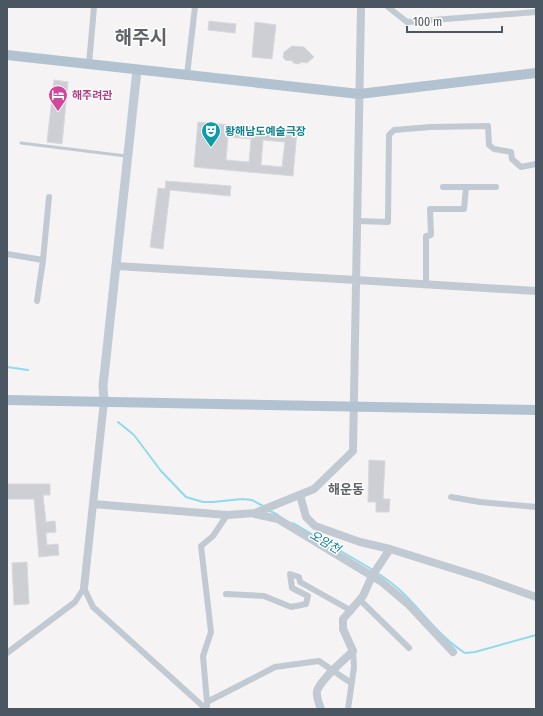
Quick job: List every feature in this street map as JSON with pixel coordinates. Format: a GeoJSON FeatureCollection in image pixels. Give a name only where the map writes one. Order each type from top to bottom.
{"type":"FeatureCollection","features":[{"type":"Feature","properties":{"kind":"main road"},"geometry":{"type":"LineString","coordinates":[[7,56],[359,94],[536,73]]}},
{"type":"Feature","properties":{"kind":"main road"},"geometry":{"type":"LineString","coordinates":[[104,401],[103,386],[137,70]]}},
{"type":"Feature","properties":{"kind":"main road"},"geometry":{"type":"LineString","coordinates":[[7,400],[536,410]]}},
{"type":"Feature","properties":{"kind":"street"},"geometry":{"type":"LineString","coordinates":[[88,64],[94,7]]}},
{"type":"Feature","properties":{"kind":"street"},"geometry":{"type":"LineString","coordinates":[[187,75],[195,7]]}},
{"type":"Feature","properties":{"kind":"street"},"geometry":{"type":"LineString","coordinates":[[93,504],[227,515],[258,512],[314,489],[353,451],[361,7]]}},
{"type":"Feature","properties":{"kind":"street"},"geometry":{"type":"LineString","coordinates":[[388,7],[407,22],[536,12]]}},
{"type":"Feature","properties":{"kind":"street"},"geometry":{"type":"LineString","coordinates":[[356,221],[388,222],[389,135],[394,130],[431,127],[488,126],[489,145],[494,149],[511,152],[512,159],[521,167],[536,164]]}},
{"type":"Feature","properties":{"kind":"street"},"geometry":{"type":"LineString","coordinates":[[443,187],[496,187]]}},
{"type":"Feature","properties":{"kind":"street"},"geometry":{"type":"LineString","coordinates":[[426,285],[426,236],[431,235],[430,209],[464,209],[466,187]]}},
{"type":"Feature","properties":{"kind":"street"},"geometry":{"type":"LineString","coordinates":[[37,301],[43,260],[49,196]]}},
{"type":"Feature","properties":{"kind":"street"},"geometry":{"type":"LineString","coordinates":[[7,254],[43,260]]}},
{"type":"Feature","properties":{"kind":"street"},"geometry":{"type":"LineString","coordinates":[[116,266],[536,291]]}},
{"type":"Feature","properties":{"kind":"street"},"geometry":{"type":"LineString","coordinates":[[7,653],[75,602],[84,588],[104,401]]}},
{"type":"Feature","properties":{"kind":"street"},"geometry":{"type":"LineString","coordinates":[[300,495],[306,517],[314,526],[360,542],[390,549],[483,578],[536,597]]}},
{"type":"Feature","properties":{"kind":"street"},"geometry":{"type":"LineString","coordinates":[[451,496],[480,502],[536,507]]}},
{"type":"Feature","properties":{"kind":"street"},"geometry":{"type":"LineString","coordinates":[[258,512],[278,519],[374,573],[382,582],[409,605],[453,652]]}},
{"type":"Feature","properties":{"kind":"street"},"geometry":{"type":"LineString","coordinates":[[206,707],[203,656],[211,632],[201,546],[213,536],[227,515]]}},
{"type":"Feature","properties":{"kind":"street"},"geometry":{"type":"LineString","coordinates":[[348,709],[354,667],[352,651],[343,629],[343,619],[363,596],[374,573],[390,549]]}},
{"type":"Feature","properties":{"kind":"street"},"geometry":{"type":"LineString","coordinates":[[226,594],[264,596],[291,607],[306,604],[308,596],[292,588],[290,574],[299,577],[300,582],[350,610]]}},
{"type":"Feature","properties":{"kind":"street"},"geometry":{"type":"LineString","coordinates":[[84,588],[93,607],[206,707]]}},
{"type":"Feature","properties":{"kind":"street"},"geometry":{"type":"LineString","coordinates":[[360,600],[409,648]]}},
{"type":"Feature","properties":{"kind":"street"},"geometry":{"type":"LineString","coordinates":[[321,709],[317,691],[323,681],[352,651]]}},
{"type":"Feature","properties":{"kind":"street"},"geometry":{"type":"LineString","coordinates":[[206,707],[275,667],[319,661],[351,683]]}},
{"type":"Feature","properties":{"kind":"lane"},"geometry":{"type":"LineString","coordinates":[[21,143],[128,156]]}},
{"type":"Feature","properties":{"kind":"building"},"geometry":{"type":"Polygon","coordinates":[[[209,21],[236,24],[235,33],[208,30],[209,21]]]}},
{"type":"Feature","properties":{"kind":"building"},"geometry":{"type":"Polygon","coordinates":[[[255,22],[276,25],[272,59],[252,57],[255,22]]]}},
{"type":"Feature","properties":{"kind":"building"},"geometry":{"type":"Polygon","coordinates":[[[292,46],[304,47],[314,57],[307,63],[300,62],[300,64],[285,60],[283,57],[284,52],[292,46]]]}},
{"type":"Feature","properties":{"kind":"building","name":"해주려관"},"geometry":{"type":"Polygon","coordinates":[[[54,80],[68,82],[62,144],[47,142],[54,80]]]}},
{"type":"Feature","properties":{"kind":"building","name":"황해남도예술극장"},"geometry":{"type":"Polygon","coordinates":[[[198,122],[297,131],[293,176],[194,167],[198,122]],[[228,137],[226,160],[249,162],[251,139],[228,137]],[[263,140],[261,165],[282,167],[285,142],[263,140]]]}},
{"type":"Feature","properties":{"kind":"building"},"geometry":{"type":"Polygon","coordinates":[[[166,181],[231,186],[230,196],[170,190],[163,249],[150,247],[158,188],[165,189],[166,181]]]}},
{"type":"Feature","properties":{"kind":"building"},"geometry":{"type":"Polygon","coordinates":[[[369,460],[385,461],[383,499],[390,499],[389,512],[376,512],[376,502],[368,502],[369,460]]]}},
{"type":"Feature","properties":{"kind":"building"},"geometry":{"type":"Polygon","coordinates":[[[7,484],[50,484],[50,495],[43,495],[46,522],[55,521],[56,532],[46,533],[47,545],[58,544],[59,555],[39,557],[34,499],[7,499],[7,484]]]}},
{"type":"Feature","properties":{"kind":"building"},"geometry":{"type":"Polygon","coordinates":[[[27,562],[29,604],[14,605],[12,563],[27,562]]]}},
{"type":"Feature","properties":{"kind":"waterway","name":"오암천"},"geometry":{"type":"LineString","coordinates":[[7,367],[28,370]]}},
{"type":"Feature","properties":{"kind":"waterway","name":"오암천"},"geometry":{"type":"LineString","coordinates":[[118,422],[134,435],[161,471],[186,497],[203,502],[242,499],[252,500],[263,506]]}},
{"type":"Feature","properties":{"kind":"waterway","name":"오암천"},"geometry":{"type":"LineString","coordinates":[[268,510],[278,515]]}},
{"type":"Feature","properties":{"kind":"waterway","name":"오암천"},"geometry":{"type":"LineString","coordinates":[[293,523],[373,570]]}},
{"type":"Feature","properties":{"kind":"waterway","name":"오암천"},"geometry":{"type":"LineString","coordinates":[[377,573],[401,591],[431,624],[465,653],[475,652],[536,635]]}},
{"type":"Feature","properties":{"kind":"place","name":"해주려관"},"geometry":{"type":"Point","coordinates":[58,112]}},
{"type":"Feature","properties":{"kind":"place","name":"황해남도예술극장"},"geometry":{"type":"Point","coordinates":[211,148]}},
{"type":"Feature","properties":{"kind":"district","name":"해주시"},"geometry":{"type":"Point","coordinates":[141,37]}},
{"type":"Feature","properties":{"kind":"district","name":"해운동"},"geometry":{"type":"Point","coordinates":[346,489]}}]}
